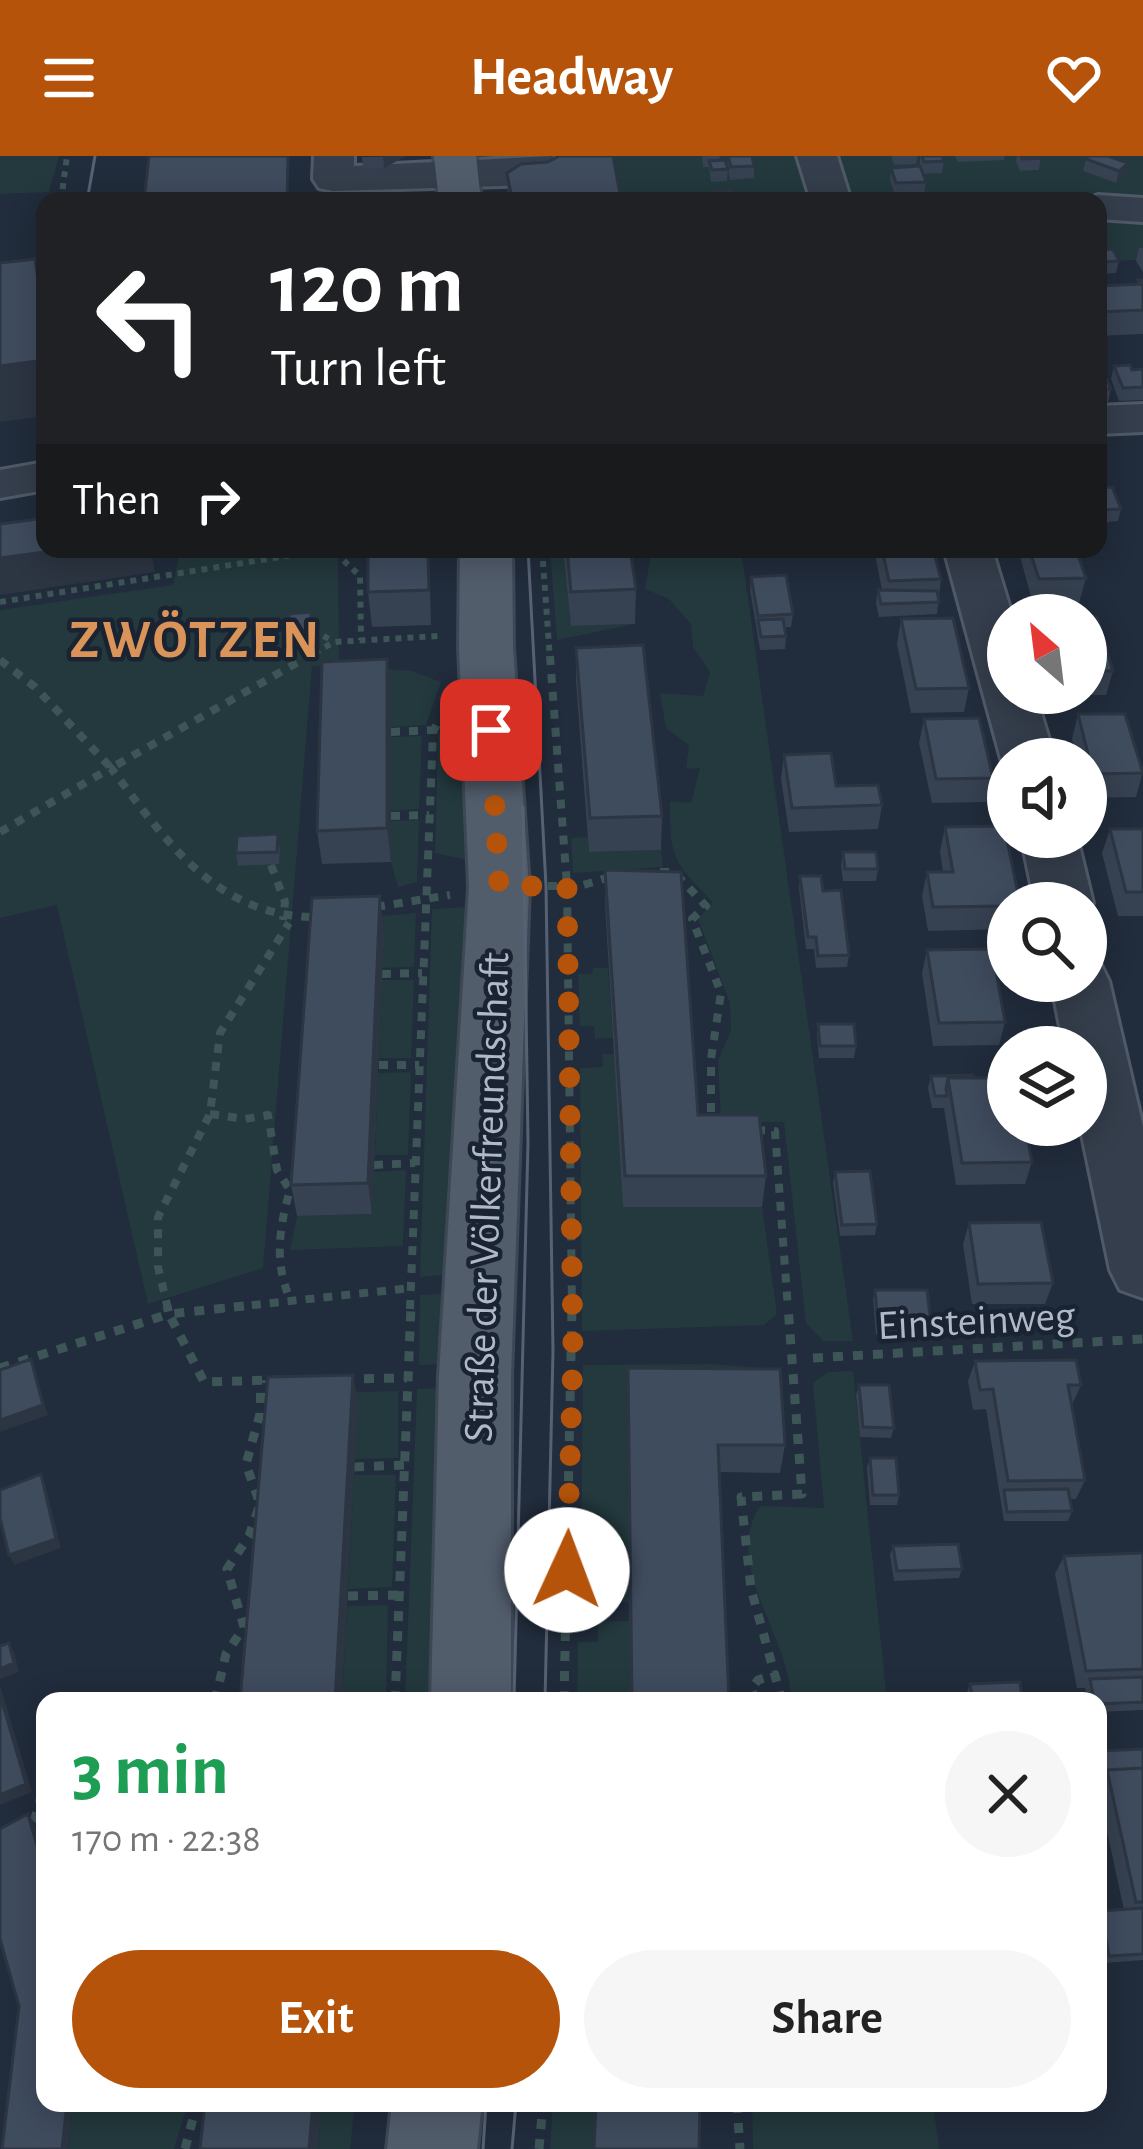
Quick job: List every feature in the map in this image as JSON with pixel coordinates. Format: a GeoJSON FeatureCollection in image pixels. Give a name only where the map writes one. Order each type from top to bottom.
{"type":"FeatureCollection","features":[{"type":"Feature","properties":{"kind":"main road","name":"Straße der Völkerfreundschaft"},"geometry":{"type":"LineString","coordinates":[[471,1692],[475,1376],[499,886],[486,558]]}},
{"type":"Feature","properties":{"kind":"main road"},"geometry":{"type":"LineString","coordinates":[[433,2149],[436,2112]]}},
{"type":"Feature","properties":{"kind":"street"},"geometry":{"type":"LineString","coordinates":[[334,156],[333,179],[394,190],[457,178],[534,173],[532,156]]}},
{"type":"Feature","properties":{"kind":"street"},"geometry":{"type":"LineString","coordinates":[[817,156],[828,192]]}},
{"type":"Feature","properties":{"kind":"street"},"geometry":{"type":"LineString","coordinates":[[1107,208],[1143,210]]}},
{"type":"Feature","properties":{"kind":"street"},"geometry":{"type":"LineString","coordinates":[[1107,420],[1143,418]]}},
{"type":"Feature","properties":{"kind":"street"},"geometry":{"type":"LineString","coordinates":[[0,484],[36,478]]}},
{"type":"Feature","properties":{"kind":"street"},"geometry":{"type":"LineString","coordinates":[[971,558],[987,615]]}},
{"type":"Feature","properties":{"kind":"street"},"geometry":{"type":"LineString","coordinates":[[1086,1002],[1143,1270]]}},
{"type":"Feature","properties":{"kind":"path"},"geometry":{"type":"LineString","coordinates":[[62,192],[67,156]]}},
{"type":"Feature","properties":{"kind":"path"},"geometry":{"type":"LineString","coordinates":[[0,602],[274,558]]}},
{"type":"Feature","properties":{"kind":"path"},"geometry":{"type":"LineString","coordinates":[[346,558],[360,576],[362,640]]}},
{"type":"Feature","properties":{"kind":"path"},"geometry":{"type":"LineString","coordinates":[[543,558],[567,886],[573,1351],[564,1692]]}},
{"type":"Feature","properties":{"kind":"path"},"geometry":{"type":"LineString","coordinates":[[313,630],[334,642]]}},
{"type":"Feature","properties":{"kind":"path"},"geometry":{"type":"LineString","coordinates":[[0,832],[334,642],[457,635],[486,646]]}},
{"type":"Feature","properties":{"kind":"path"},"geometry":{"type":"LineString","coordinates":[[0,660],[35,687],[111,768],[164,838],[210,881],[246,905],[286,921],[334,915]]}},
{"type":"Feature","properties":{"kind":"path"},"geometry":{"type":"LineString","coordinates":[[395,1692],[424,899],[434,730],[441,713]]}},
{"type":"Feature","properties":{"kind":"path"},"geometry":{"type":"LineString","coordinates":[[391,732],[434,730]]}},
{"type":"Feature","properties":{"kind":"path"},"geometry":{"type":"LineString","coordinates":[[391,816],[429,815]]}},
{"type":"Feature","properties":{"kind":"path"},"geometry":{"type":"LineString","coordinates":[[271,865],[285,902],[286,921],[220,1033],[211,1114],[158,1217],[158,1267],[169,1314],[204,1382],[282,1380]]}},
{"type":"Feature","properties":{"kind":"path"},"geometry":{"type":"LineString","coordinates":[[657,872],[674,872],[706,906],[692,919],[721,993],[710,1059],[711,1130],[732,1130]]}},
{"type":"Feature","properties":{"kind":"path"},"geometry":{"type":"LineString","coordinates":[[356,911],[499,886],[567,886],[622,873]]}},
{"type":"Feature","properties":{"kind":"path"},"geometry":{"type":"LineString","coordinates":[[382,974],[422,973]]}},
{"type":"Feature","properties":{"kind":"path"},"geometry":{"type":"LineString","coordinates":[[379,1065],[418,1065]]}},
{"type":"Feature","properties":{"kind":"path"},"geometry":{"type":"LineString","coordinates":[[211,1114],[245,1119],[268,1115],[277,1170],[290,1190],[277,1233],[281,1280],[291,1299]]}},
{"type":"Feature","properties":{"kind":"path"},"geometry":{"type":"LineString","coordinates":[[754,1130],[775,1131],[802,1493],[741,1497],[742,1554],[781,1692]]}},
{"type":"Feature","properties":{"kind":"path"},"geometry":{"type":"LineString","coordinates":[[374,1165],[416,1163]]}},
{"type":"Feature","properties":{"kind":"path"},"geometry":{"type":"LineString","coordinates":[[0,1368],[169,1314],[411,1288]]}},
{"type":"Feature","properties":{"kind":"path","name":"Einsteinweg"},"geometry":{"type":"LineString","coordinates":[[813,1358],[1143,1339]]}},
{"type":"Feature","properties":{"kind":"path"},"geometry":{"type":"LineString","coordinates":[[324,1379],[475,1376]]}},
{"type":"Feature","properties":{"kind":"path"},"geometry":{"type":"LineString","coordinates":[[217,1692],[226,1654],[244,1627],[227,1569],[249,1536],[260,1504],[246,1464],[260,1414],[261,1381]]}},
{"type":"Feature","properties":{"kind":"path"},"geometry":{"type":"LineString","coordinates":[[354,1467],[405,1465]]}},
{"type":"Feature","properties":{"kind":"path"},"geometry":{"type":"LineString","coordinates":[[348,1596],[399,1594]]}},
{"type":"Feature","properties":{"kind":"path"},"geometry":{"type":"LineString","coordinates":[[752,1692],[758,1680],[779,1674]]}},
{"type":"Feature","properties":{"kind":"path"},"geometry":{"type":"LineString","coordinates":[[17,1824],[34,1822],[36,1815]]}},
{"type":"Feature","properties":{"kind":"path"},"geometry":{"type":"LineString","coordinates":[[184,2149],[194,2112]]}},
{"type":"Feature","properties":{"kind":"path"},"geometry":{"type":"LineString","coordinates":[[539,2149],[541,2112]]}},
{"type":"Feature","properties":{"kind":"path"},"geometry":{"type":"LineString","coordinates":[[738,2112],[740,2149]]}},
{"type":"Feature","properties":{"kind":"green space"},"geometry":{"type":"Polygon","coordinates":[[[0,156],[59,156],[49,192],[0,194],[0,156]]]}},
{"type":"Feature","properties":{"kind":"green space"},"geometry":{"type":"Polygon","coordinates":[[[607,156],[1143,156],[1143,260],[1107,261],[1107,192],[613,192],[607,156]]]}},
{"type":"Feature","properties":{"kind":"green space"},"geometry":{"type":"Polygon","coordinates":[[[179,558],[338,558],[339,667],[312,666],[263,1268],[148,1304],[57,905],[0,918],[0,610],[173,585],[179,558]]]}},
{"type":"Feature","properties":{"kind":"green space"},"geometry":{"type":"Polygon","coordinates":[[[551,558],[564,558],[572,626],[635,624],[557,640],[551,558]]]}},
{"type":"Feature","properties":{"kind":"green space"},"geometry":{"type":"Polygon","coordinates":[[[650,558],[742,558],[853,1341],[823,1341],[806,1323],[784,1122],[721,1123],[718,1060],[731,1030],[730,1003],[698,919],[713,902],[682,868],[671,836],[670,801],[691,803],[700,768],[686,769],[689,745],[666,728],[660,693],[703,696],[710,672],[693,647],[691,624],[669,599],[645,589],[650,558]]]}},
{"type":"Feature","properties":{"kind":"green space"},"geometry":{"type":"Polygon","coordinates":[[[360,667],[412,671],[441,682],[426,725],[391,727],[321,714],[322,671],[360,667]]]}},
{"type":"Feature","properties":{"kind":"green space"},"geometry":{"type":"Polygon","coordinates":[[[468,690],[472,861],[435,853],[438,736],[458,691],[468,690]]]}},
{"type":"Feature","properties":{"kind":"green space"},"geometry":{"type":"Polygon","coordinates":[[[422,736],[419,809],[391,811],[391,737],[422,736]]]}},
{"type":"Feature","properties":{"kind":"green space"},"geometry":{"type":"Polygon","coordinates":[[[419,820],[417,882],[398,887],[391,862],[391,821],[419,820]]]}},
{"type":"Feature","properties":{"kind":"green space"},"geometry":{"type":"Polygon","coordinates":[[[588,837],[589,852],[661,850],[663,867],[573,873],[571,838],[588,837]]]}},
{"type":"Feature","properties":{"kind":"green space"},"geometry":{"type":"Polygon","coordinates":[[[469,907],[453,1274],[420,1277],[432,909],[469,907]]]}},
{"type":"Feature","properties":{"kind":"green space"},"geometry":{"type":"Polygon","coordinates":[[[416,913],[414,967],[383,968],[318,922],[416,913]]]}},
{"type":"Feature","properties":{"kind":"green space"},"geometry":{"type":"Polygon","coordinates":[[[593,968],[608,968],[613,1038],[595,1039],[594,1026],[580,1026],[578,974],[592,974],[593,968]]]}},
{"type":"Feature","properties":{"kind":"green space"},"geometry":{"type":"Polygon","coordinates":[[[382,980],[414,980],[411,1058],[379,1058],[382,980]]]}},
{"type":"Feature","properties":{"kind":"green space"},"geometry":{"type":"Polygon","coordinates":[[[602,1054],[614,1054],[624,1207],[762,1207],[777,1314],[764,1325],[582,1331],[580,1068],[603,1067],[602,1054]]]}},
{"type":"Feature","properties":{"kind":"green space"},"geometry":{"type":"Polygon","coordinates":[[[411,1072],[408,1155],[375,1155],[378,1073],[411,1072]]]}},
{"type":"Feature","properties":{"kind":"green space"},"geometry":{"type":"Polygon","coordinates":[[[406,1170],[403,1246],[290,1250],[297,1216],[372,1214],[374,1172],[406,1170]]]}},
{"type":"Feature","properties":{"kind":"green space"},"geometry":{"type":"Polygon","coordinates":[[[452,1293],[450,1364],[419,1365],[420,1295],[452,1293]]]}},
{"type":"Feature","properties":{"kind":"green space"},"geometry":{"type":"Polygon","coordinates":[[[583,1365],[752,1367],[774,1377],[627,1397],[629,1602],[596,1602],[596,1583],[581,1583],[583,1365]]]}},
{"type":"Feature","properties":{"kind":"green space"},"geometry":{"type":"Polygon","coordinates":[[[853,1371],[886,1692],[790,1692],[753,1578],[750,1529],[760,1506],[824,1508],[813,1383],[828,1372],[853,1371]]]}},
{"type":"Feature","properties":{"kind":"green space"},"geometry":{"type":"Polygon","coordinates":[[[446,1388],[441,1692],[405,1692],[417,1389],[446,1388]]]}},
{"type":"Feature","properties":{"kind":"green space"},"geometry":{"type":"Polygon","coordinates":[[[398,1391],[398,1458],[355,1459],[283,1394],[398,1391]]]}},
{"type":"Feature","properties":{"kind":"green space"},"geometry":{"type":"Polygon","coordinates":[[[354,1475],[396,1475],[392,1587],[348,1589],[354,1475]]]}},
{"type":"Feature","properties":{"kind":"green space"},"geometry":{"type":"Polygon","coordinates":[[[388,1605],[386,1692],[342,1692],[347,1606],[388,1605]]]}},
{"type":"Feature","properties":{"kind":"green space"},"geometry":{"type":"Polygon","coordinates":[[[598,1621],[629,1621],[630,1692],[577,1692],[578,1642],[598,1642],[598,1621]]]}},
{"type":"Feature","properties":{"kind":"green space"},"geometry":{"type":"Polygon","coordinates":[[[72,2112],[185,2112],[174,2149],[68,2149],[72,2112]]]}},
{"type":"Feature","properties":{"kind":"green space"},"geometry":{"type":"Polygon","coordinates":[[[321,2112],[354,2112],[350,2149],[318,2149],[321,2112]]]}},
{"type":"Feature","properties":{"kind":"green space"},"geometry":{"type":"Polygon","coordinates":[[[552,2112],[596,2112],[594,2149],[550,2149],[552,2112]]]}},
{"type":"Feature","properties":{"kind":"green space"},"geometry":{"type":"Polygon","coordinates":[[[752,2112],[934,2112],[939,2149],[753,2149],[752,2112]]]}},
{"type":"Feature","properties":{"kind":"building"},"geometry":{"type":"Polygon","coordinates":[[[149,156],[288,156],[287,192],[145,192],[149,156]]]}},
{"type":"Feature","properties":{"kind":"building"},"geometry":{"type":"Polygon","coordinates":[[[559,156],[613,156],[620,192],[511,192],[507,173],[521,164],[548,162],[559,156]]]}},
{"type":"Feature","properties":{"kind":"building"},"geometry":{"type":"Polygon","coordinates":[[[728,156],[752,156],[754,166],[731,167],[728,156]]]}},
{"type":"Feature","properties":{"kind":"building"},"geometry":{"type":"Polygon","coordinates":[[[922,156],[942,156],[944,161],[924,162],[922,156]]]}},
{"type":"Feature","properties":{"kind":"building"},"geometry":{"type":"Polygon","coordinates":[[[1086,159],[1128,163],[1119,171],[1086,159]]]}},
{"type":"Feature","properties":{"kind":"building"},"geometry":{"type":"Polygon","coordinates":[[[725,160],[728,169],[712,170],[709,161],[725,160]]]}},
{"type":"Feature","properties":{"kind":"building"},"geometry":{"type":"Polygon","coordinates":[[[920,166],[926,182],[896,183],[891,168],[920,166]]]}},
{"type":"Feature","properties":{"kind":"building"},"geometry":{"type":"Polygon","coordinates":[[[1107,249],[1113,249],[1119,261],[1107,262],[1107,249]]]}},
{"type":"Feature","properties":{"kind":"building"},"geometry":{"type":"Polygon","coordinates":[[[35,259],[36,361],[0,366],[0,263],[35,259]]]}},
{"type":"Feature","properties":{"kind":"building"},"geometry":{"type":"Polygon","coordinates":[[[1138,280],[1143,280],[1143,310],[1107,312],[1107,286],[1140,284],[1138,280]]]}},
{"type":"Feature","properties":{"kind":"building"},"geometry":{"type":"Polygon","coordinates":[[[1130,365],[1132,370],[1143,369],[1143,387],[1123,388],[1114,366],[1130,365]]]}},
{"type":"Feature","properties":{"kind":"building"},"geometry":{"type":"Polygon","coordinates":[[[1107,487],[1112,487],[1121,509],[1107,510],[1107,487]]]}},
{"type":"Feature","properties":{"kind":"building"},"geometry":{"type":"Polygon","coordinates":[[[36,519],[36,553],[0,558],[0,524],[36,519]]]}},
{"type":"Feature","properties":{"kind":"building"},"geometry":{"type":"Polygon","coordinates":[[[368,558],[428,558],[429,590],[368,592],[368,558]]]}},
{"type":"Feature","properties":{"kind":"building"},"geometry":{"type":"Polygon","coordinates":[[[568,558],[631,558],[636,589],[571,592],[568,558]]]}},
{"type":"Feature","properties":{"kind":"building"},"geometry":{"type":"Polygon","coordinates":[[[884,558],[935,558],[941,579],[889,581],[884,558]]]}},
{"type":"Feature","properties":{"kind":"building"},"geometry":{"type":"Polygon","coordinates":[[[1032,558],[1079,558],[1086,578],[1039,579],[1032,558]]]}},
{"type":"Feature","properties":{"kind":"building"},"geometry":{"type":"Polygon","coordinates":[[[786,575],[793,614],[758,616],[751,577],[786,575]]]}},
{"type":"Feature","properties":{"kind":"building"},"geometry":{"type":"Polygon","coordinates":[[[878,590],[937,591],[939,602],[881,604],[878,590]]]}},
{"type":"Feature","properties":{"kind":"building"},"geometry":{"type":"Polygon","coordinates":[[[311,612],[311,637],[289,638],[289,614],[311,612]]]}},
{"type":"Feature","properties":{"kind":"building"},"geometry":{"type":"Polygon","coordinates":[[[953,618],[969,688],[916,689],[901,619],[953,618]]]}},
{"type":"Feature","properties":{"kind":"building"},"geometry":{"type":"Polygon","coordinates":[[[783,619],[786,636],[761,637],[758,620],[783,619]]]}},
{"type":"Feature","properties":{"kind":"building"},"geometry":{"type":"Polygon","coordinates":[[[643,645],[662,816],[590,818],[576,648],[643,645]]]}},
{"type":"Feature","properties":{"kind":"building"},"geometry":{"type":"Polygon","coordinates":[[[387,659],[387,828],[317,831],[322,662],[387,659]]]}},
{"type":"Feature","properties":{"kind":"building"},"geometry":{"type":"Polygon","coordinates":[[[1078,714],[1125,714],[1143,773],[1107,774],[1107,738],[1084,738],[1078,714]]]}},
{"type":"Feature","properties":{"kind":"building"},"geometry":{"type":"Polygon","coordinates":[[[979,718],[987,778],[936,779],[924,719],[979,718]]]}},
{"type":"Feature","properties":{"kind":"building"},"geometry":{"type":"Polygon","coordinates":[[[831,753],[836,786],[878,785],[882,805],[792,808],[784,755],[831,753]]]}},
{"type":"Feature","properties":{"kind":"building"},"geometry":{"type":"Polygon","coordinates":[[[987,826],[987,858],[1011,858],[1016,882],[987,882],[987,906],[933,907],[927,872],[953,872],[945,827],[987,826]]]}},
{"type":"Feature","properties":{"kind":"building"},"geometry":{"type":"Polygon","coordinates":[[[1110,829],[1143,829],[1143,892],[1126,892],[1110,829]]]}},
{"type":"Feature","properties":{"kind":"building"},"geometry":{"type":"Polygon","coordinates":[[[278,834],[277,852],[236,853],[237,836],[278,834]]]}},
{"type":"Feature","properties":{"kind":"building"},"geometry":{"type":"Polygon","coordinates":[[[843,852],[876,852],[878,869],[845,869],[843,852]]]}},
{"type":"Feature","properties":{"kind":"building"},"geometry":{"type":"Polygon","coordinates":[[[605,870],[681,872],[698,1115],[759,1115],[766,1176],[625,1176],[605,870]]]}},
{"type":"Feature","properties":{"kind":"building"},"geometry":{"type":"Polygon","coordinates":[[[800,876],[821,876],[823,891],[841,890],[849,955],[818,956],[816,937],[808,937],[800,876]]]}},
{"type":"Feature","properties":{"kind":"building"},"geometry":{"type":"Polygon","coordinates":[[[380,896],[368,1183],[291,1185],[312,898],[380,896]]]}},
{"type":"Feature","properties":{"kind":"building"},"geometry":{"type":"Polygon","coordinates":[[[987,949],[987,1002],[1001,1002],[1005,1022],[939,1023],[927,950],[987,949]]]}},
{"type":"Feature","properties":{"kind":"building"},"geometry":{"type":"Polygon","coordinates":[[[818,1024],[854,1024],[856,1046],[820,1046],[818,1024]]]}},
{"type":"Feature","properties":{"kind":"building"},"geometry":{"type":"Polygon","coordinates":[[[973,1075],[948,1078],[947,1096],[935,1096],[931,1076],[973,1075]]]}},
{"type":"Feature","properties":{"kind":"building"},"geometry":{"type":"Polygon","coordinates":[[[948,1078],[987,1078],[987,1146],[1029,1146],[1032,1162],[962,1163],[948,1078]]]}},
{"type":"Feature","properties":{"kind":"building"},"geometry":{"type":"Polygon","coordinates":[[[870,1171],[877,1224],[842,1225],[835,1172],[870,1171]]]}},
{"type":"Feature","properties":{"kind":"building"},"geometry":{"type":"Polygon","coordinates":[[[1041,1222],[1053,1283],[978,1284],[969,1223],[1041,1222]]]}},
{"type":"Feature","properties":{"kind":"building"},"geometry":{"type":"Polygon","coordinates":[[[875,1290],[927,1290],[931,1325],[878,1325],[875,1290]]]}},
{"type":"Feature","properties":{"kind":"building"},"geometry":{"type":"Polygon","coordinates":[[[31,1359],[43,1405],[0,1420],[0,1370],[31,1359]]]}},
{"type":"Feature","properties":{"kind":"building"},"geometry":{"type":"Polygon","coordinates":[[[1076,1360],[1081,1385],[1068,1385],[1085,1480],[1008,1481],[993,1389],[980,1390],[975,1361],[1076,1360]]]}},
{"type":"Feature","properties":{"kind":"building"},"geometry":{"type":"Polygon","coordinates":[[[628,1368],[780,1369],[785,1445],[718,1445],[729,1692],[632,1692],[628,1368]]]}},
{"type":"Feature","properties":{"kind":"building"},"geometry":{"type":"Polygon","coordinates":[[[353,1375],[335,1692],[241,1692],[268,1377],[353,1375]]]}},
{"type":"Feature","properties":{"kind":"building"},"geometry":{"type":"Polygon","coordinates":[[[859,1385],[889,1385],[894,1428],[863,1427],[859,1385]]]}},
{"type":"Feature","properties":{"kind":"building"},"geometry":{"type":"Polygon","coordinates":[[[870,1458],[896,1458],[899,1495],[873,1495],[870,1458]]]}},
{"type":"Feature","properties":{"kind":"building"},"geometry":{"type":"Polygon","coordinates":[[[41,1474],[56,1539],[9,1555],[0,1518],[0,1490],[41,1474]]]}},
{"type":"Feature","properties":{"kind":"building"},"geometry":{"type":"Polygon","coordinates":[[[1068,1489],[1072,1511],[1007,1512],[1004,1490],[1068,1489]]]}},
{"type":"Feature","properties":{"kind":"building"},"geometry":{"type":"Polygon","coordinates":[[[958,1544],[962,1569],[897,1571],[893,1546],[958,1544]]]}},
{"type":"Feature","properties":{"kind":"building"},"geometry":{"type":"Polygon","coordinates":[[[1143,1553],[1143,1669],[1086,1671],[1064,1556],[1143,1553]]]}},
{"type":"Feature","properties":{"kind":"building"},"geometry":{"type":"Polygon","coordinates":[[[9,1643],[14,1663],[0,1669],[0,1646],[9,1643]]]}},
{"type":"Feature","properties":{"kind":"building"},"geometry":{"type":"Polygon","coordinates":[[[1143,1677],[1143,1702],[1107,1704],[1107,1692],[1092,1692],[1090,1679],[1143,1677]]]}},
{"type":"Feature","properties":{"kind":"building"},"geometry":{"type":"Polygon","coordinates":[[[1020,1682],[1021,1692],[971,1692],[970,1684],[1020,1682]]]}},
{"type":"Feature","properties":{"kind":"building"},"geometry":{"type":"Polygon","coordinates":[[[0,1695],[26,1784],[0,1795],[0,1695]]]}},
{"type":"Feature","properties":{"kind":"building"},"geometry":{"type":"Polygon","coordinates":[[[1143,1749],[1143,1768],[1107,1770],[1107,1751],[1143,1749]]]}},
{"type":"Feature","properties":{"kind":"building"},"geometry":{"type":"Polygon","coordinates":[[[1143,1768],[1143,1902],[1136,1902],[1107,1770],[1143,1768]]]}},
{"type":"Feature","properties":{"kind":"building"},"geometry":{"type":"Polygon","coordinates":[[[28,1814],[36,1842],[36,2112],[66,2112],[62,2149],[2,2149],[19,2006],[0,1939],[0,1829],[28,1814]]]}},
{"type":"Feature","properties":{"kind":"building"},"geometry":{"type":"Polygon","coordinates":[[[1143,1908],[1143,1954],[1109,1956],[1107,1911],[1143,1908]]]}},
{"type":"Feature","properties":{"kind":"building"},"geometry":{"type":"Polygon","coordinates":[[[204,2112],[312,2112],[309,2149],[200,2149],[204,2112]]]}},
{"type":"Feature","properties":{"kind":"building"},"geometry":{"type":"Polygon","coordinates":[[[596,2112],[700,2112],[699,2149],[594,2149],[596,2112]]]}},
{"type":"Feature","properties":{"kind":"tram line"},"geometry":{"type":"LineString","coordinates":[[89,192],[95,156]]}},
{"type":"Feature","properties":{"kind":"tram line"},"geometry":{"type":"LineString","coordinates":[[528,558],[546,886],[553,1351],[545,1692]]}},
{"type":"Feature","properties":{"kind":"tram line"},"geometry":{"type":"LineString","coordinates":[[514,1692],[528,1142],[523,807]]}},
{"type":"Feature","properties":{"kind":"tram line"},"geometry":{"type":"LineString","coordinates":[[483,2149],[485,2112]]}},
{"type":"Feature","properties":{"kind":"tram line"},"geometry":{"type":"LineString","coordinates":[[512,2149],[515,2112]]}},
{"type":"Feature","properties":{"kind":"district","name":"ZWÖTZEN"},"geometry":{"type":"Point","coordinates":[196,638]}},
{"type":"Feature","properties":{"kind":"route"},"geometry":{"type":"LineString","coordinates":[[491,730],[499,886],[567,886],[573,1351],[567,1570]]}}]}
